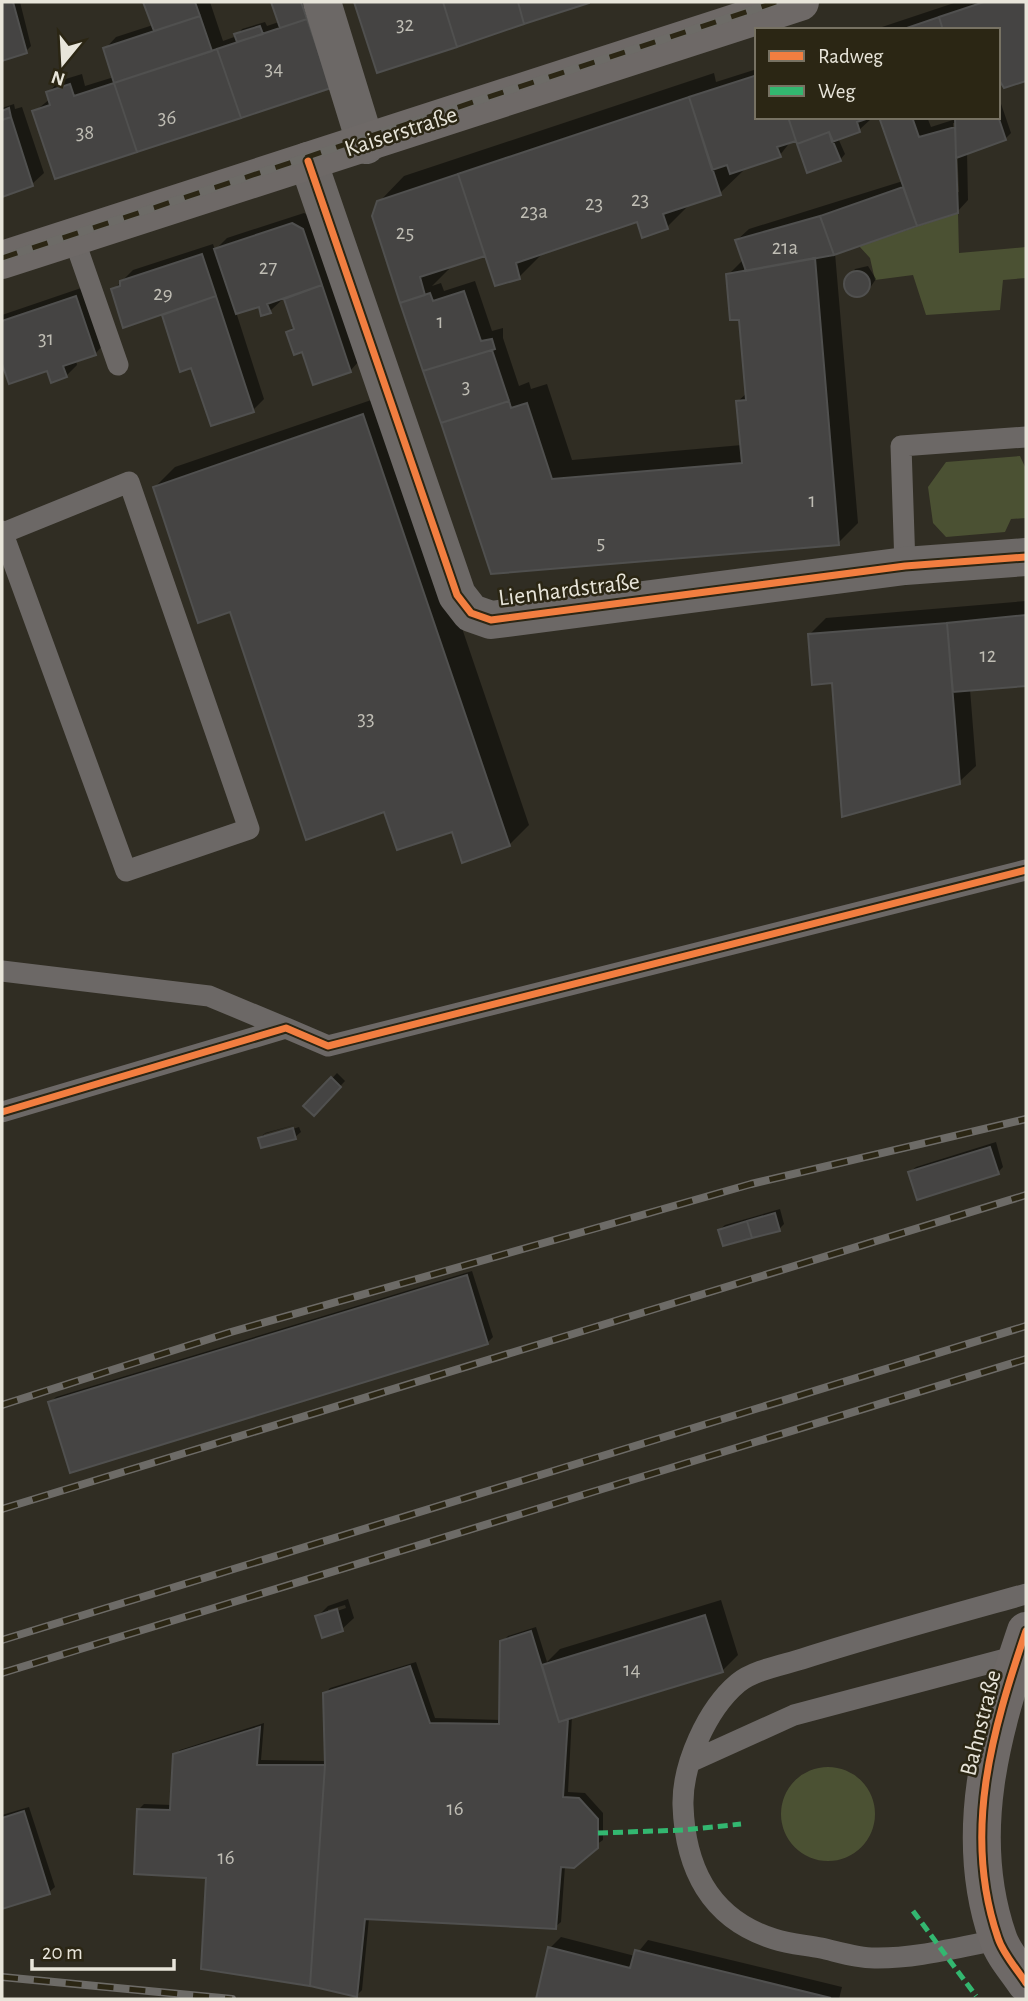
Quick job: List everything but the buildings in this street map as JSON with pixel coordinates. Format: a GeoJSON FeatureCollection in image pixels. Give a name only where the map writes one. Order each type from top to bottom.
{"type":"FeatureCollection","features":[{"type":"Feature","properties":{"kind":"main road","name":"Kaiserstraße"},"geometry":{"type":"LineString","coordinates":[[2,260],[308,161],[366,145],[800,2]]}},
{"type":"Feature","properties":{"kind":"main road","name":"Bahnstraße"},"geometry":{"type":"LineString","coordinates":[[1022,1644],[989,1757],[980,1820],[981,1864],[998,1940],[1026,1983]]}},
{"type":"Feature","properties":{"kind":"street"},"geometry":{"type":"LineString","coordinates":[[322,2],[366,145]]}},
{"type":"Feature","properties":{"kind":"street","name":"Lienhardstraße"},"geometry":{"type":"LineString","coordinates":[[308,161],[457,595],[471,613],[491,620],[905,566],[1026,557]]}},
{"type":"Feature","properties":{"kind":"lane"},"geometry":{"type":"LineString","coordinates":[[74,236],[118,365]]}},
{"type":"Feature","properties":{"kind":"lane"},"geometry":{"type":"LineString","coordinates":[[905,566],[901,446],[1026,437]]}},
{"type":"Feature","properties":{"kind":"lane"},"geometry":{"type":"LineString","coordinates":[[129,482],[249,829],[126,871],[2,532],[129,482]]}},
{"type":"Feature","properties":{"kind":"lane"},"geometry":{"type":"LineString","coordinates":[[2,971],[209,996],[328,1046],[1026,870]]}},
{"type":"Feature","properties":{"kind":"lane"},"geometry":{"type":"LineString","coordinates":[[2,1112],[286,1028]]}},
{"type":"Feature","properties":{"kind":"lane"},"geometry":{"type":"LineString","coordinates":[[998,1940],[942,1952],[876,1959],[774,1939],[735,1919],[702,1886],[690,1860],[684,1830],[682,1793],[690,1762],[712,1713],[739,1682],[880,1634],[1026,1594]]}},
{"type":"Feature","properties":{"kind":"lane"},"geometry":{"type":"LineString","coordinates":[[690,1762],[794,1715],[1022,1644]]}},
{"type":"Feature","properties":{"kind":"green space"},"geometry":{"type":"Polygon","coordinates":[[[958,213],[959,253],[1026,247],[1026,278],[1003,280],[1000,310],[926,315],[913,275],[875,280],[870,258],[859,246],[958,213]]]}},
{"type":"Feature","properties":{"kind":"green space"},"geometry":{"type":"Polygon","coordinates":[[[1020,456],[1026,469],[1026,518],[1011,519],[1005,532],[946,537],[933,523],[928,487],[946,462],[1020,456]]]}},
{"type":"Feature","properties":{"kind":"green space"},"geometry":{"type":"Polygon","coordinates":[[[828,1767],[846,1771],[861,1781],[871,1796],[875,1814],[871,1832],[861,1847],[846,1857],[828,1861],[810,1857],[795,1847],[785,1832],[781,1814],[785,1796],[795,1781],[810,1771],[828,1767]]]}},
{"type":"Feature","properties":{"kind":"railway"},"geometry":{"type":"LineString","coordinates":[[2,258],[776,2]]}},
{"type":"Feature","properties":{"kind":"railway"},"geometry":{"type":"LineString","coordinates":[[2,1405],[231,1332],[751,1184],[1026,1119]]}},
{"type":"Feature","properties":{"kind":"railway"},"geometry":{"type":"LineString","coordinates":[[2,1509],[1026,1195]]}},
{"type":"Feature","properties":{"kind":"railway"},"geometry":{"type":"LineString","coordinates":[[2,1640],[1026,1326]]}},
{"type":"Feature","properties":{"kind":"railway"},"geometry":{"type":"LineString","coordinates":[[2,1673],[1026,1359]]}},
{"type":"Feature","properties":{"kind":"railway"},"geometry":{"type":"LineString","coordinates":[[2,1977],[232,1999]]}},
{"type":"Feature","properties":{"kind":"marked path"},"geometry":{"type":"LineString","coordinates":[[598,1833],[684,1830],[741,1824]]}},
{"type":"Feature","properties":{"kind":"marked path"},"geometry":{"type":"LineString","coordinates":[[913,1911],[976,1996]]}},
{"type":"Feature","properties":{"kind":"cycle path"},"geometry":{"type":"LineString","coordinates":[[308,161],[457,595],[471,613],[491,620],[905,566],[1026,557]]}},
{"type":"Feature","properties":{"kind":"cycle path"},"geometry":{"type":"LineString","coordinates":[[2,1112],[286,1028],[328,1046],[1026,870]]}},
{"type":"Feature","properties":{"kind":"cycle path"},"geometry":{"type":"LineString","coordinates":[[1026,1631],[993,1745],[982,1822],[982,1860],[987,1899],[1000,1944],[1026,1983]]}}]}
